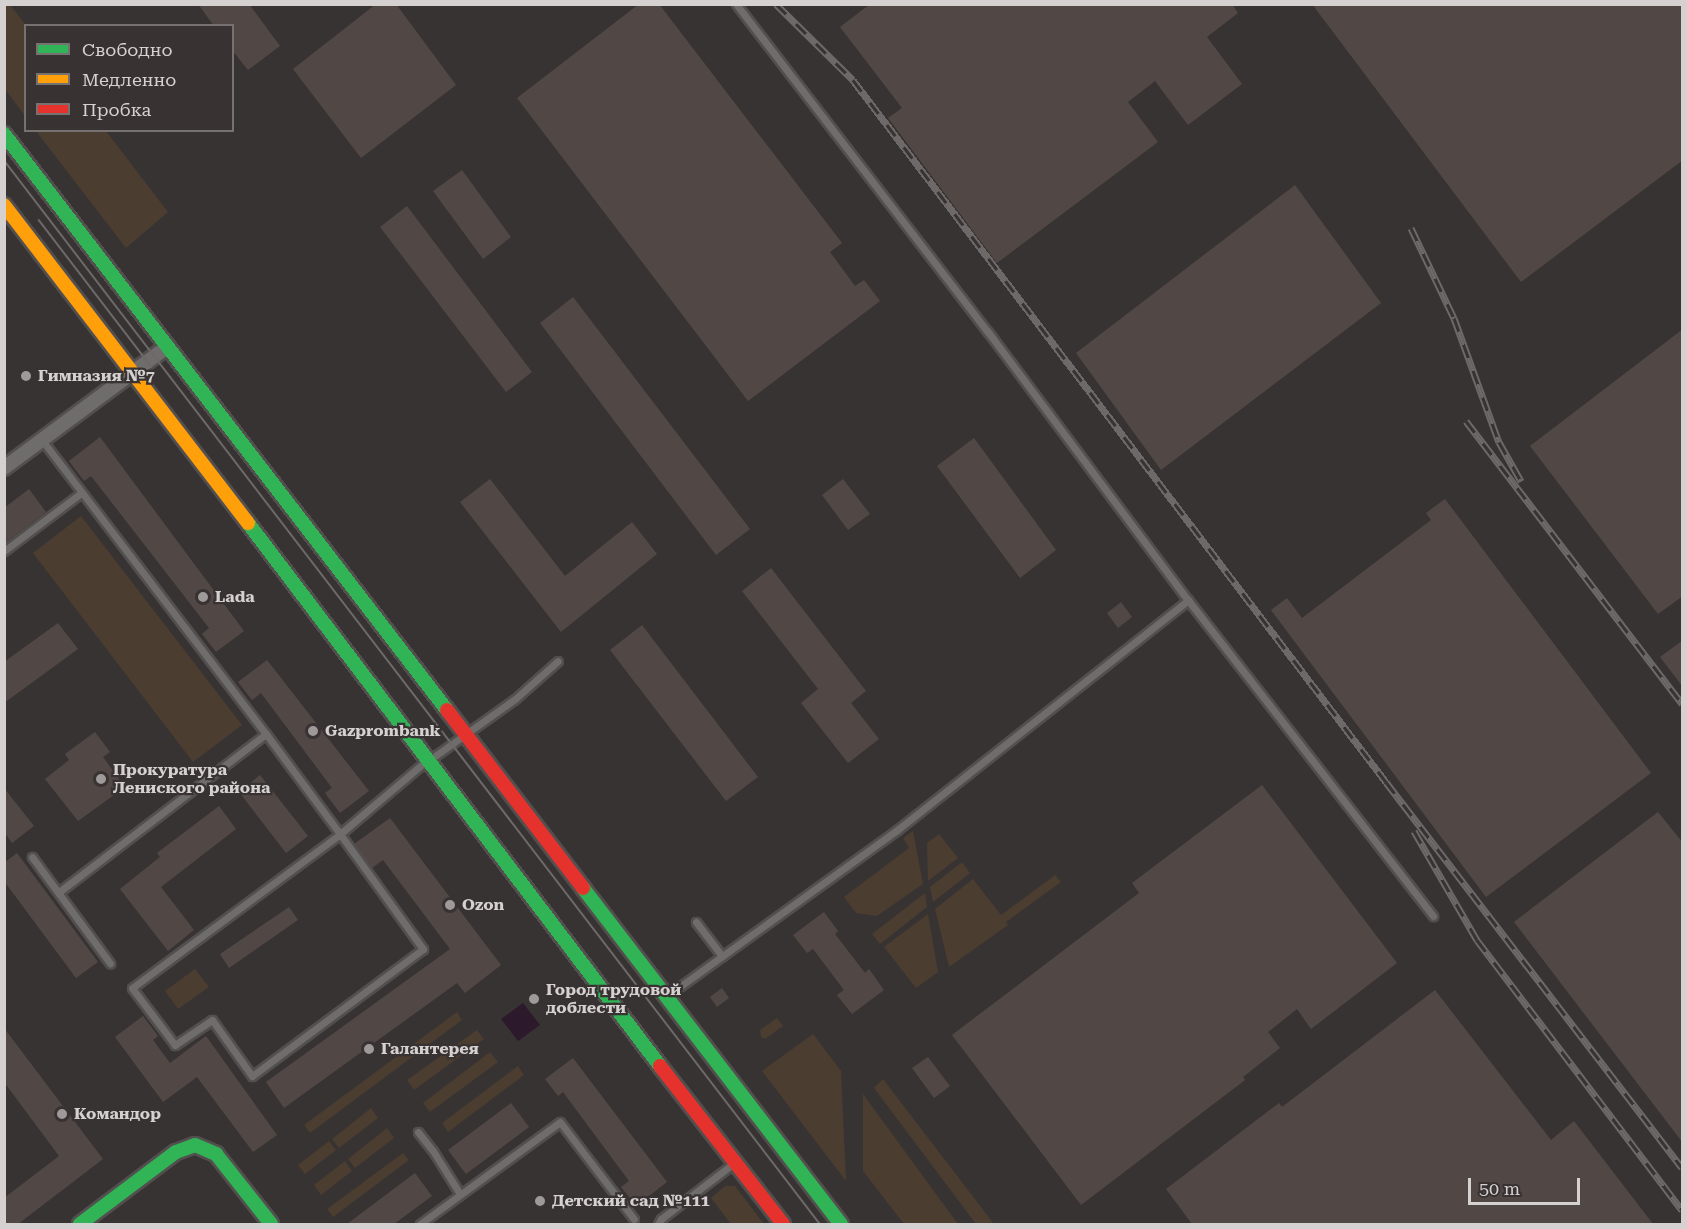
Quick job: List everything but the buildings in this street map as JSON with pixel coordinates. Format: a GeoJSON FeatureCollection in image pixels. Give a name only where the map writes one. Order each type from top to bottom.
{"type":"FeatureCollection","features":[{"type":"Feature","properties":{"kind":"main road"},"geometry":{"type":"LineString","coordinates":[[4,134],[841,1224]]}},
{"type":"Feature","properties":{"kind":"main road"},"geometry":{"type":"LineString","coordinates":[[4,205],[783,1224]]}},
{"type":"Feature","properties":{"kind":"main road"},"geometry":{"type":"LineString","coordinates":[[80,1224],[176,1152],[195,1145],[216,1154],[271,1224]]}},
{"type":"Feature","properties":{"kind":"street"},"geometry":{"type":"LineString","coordinates":[[4,468],[168,346]]}},
{"type":"Feature","properties":{"kind":"lane"},"geometry":{"type":"LineString","coordinates":[[736,4],[988,332],[1188,600],[1433,916]]}},
{"type":"Feature","properties":{"kind":"lane"},"geometry":{"type":"LineString","coordinates":[[42,440],[266,734],[340,834],[423,949],[252,1076],[212,1020],[175,1045],[132,988],[340,834],[429,759],[515,699],[558,661]]}},
{"type":"Feature","properties":{"kind":"lane"},"geometry":{"type":"LineString","coordinates":[[4,551],[81,493]]}},
{"type":"Feature","properties":{"kind":"lane"},"geometry":{"type":"LineString","coordinates":[[666,996],[897,830],[1188,600]]}},
{"type":"Feature","properties":{"kind":"lane"},"geometry":{"type":"LineString","coordinates":[[58,892],[266,734]]}},
{"type":"Feature","properties":{"kind":"lane"},"geometry":{"type":"LineString","coordinates":[[32,857],[111,963]]}},
{"type":"Feature","properties":{"kind":"lane"},"geometry":{"type":"LineString","coordinates":[[696,922],[722,956]]}},
{"type":"Feature","properties":{"kind":"lane"},"geometry":{"type":"LineString","coordinates":[[420,1224],[560,1122],[634,1219]]}},
{"type":"Feature","properties":{"kind":"lane"},"geometry":{"type":"LineString","coordinates":[[418,1132],[460,1194]]}},
{"type":"Feature","properties":{"kind":"lane"},"geometry":{"type":"LineString","coordinates":[[658,1224],[661,1219],[735,1162]]}},
{"type":"Feature","properties":{"kind":"shaded area"},"geometry":{"type":"Polygon","coordinates":[[[5,4],[10,5],[25,24],[24,115],[5,89],[5,4]]]}},
{"type":"Feature","properties":{"kind":"shaded area"},"geometry":{"type":"Polygon","coordinates":[[[37,132],[107,132],[168,212],[126,248],[37,132]]]}},
{"type":"Feature","properties":{"kind":"shaded area"},"geometry":{"type":"Polygon","coordinates":[[[81,516],[242,725],[193,762],[33,553],[81,516]]]}},
{"type":"Feature","properties":{"kind":"shaded area"},"geometry":{"type":"Polygon","coordinates":[[[913,831],[923,884],[877,916],[856,913],[844,897],[909,848],[903,838],[913,831]]]}},
{"type":"Feature","properties":{"kind":"shaded area"},"geometry":{"type":"Polygon","coordinates":[[[939,834],[958,858],[928,881],[927,843],[939,834]]]}},
{"type":"Feature","properties":{"kind":"shaded area"},"geometry":{"type":"Polygon","coordinates":[[[962,862],[970,873],[933,902],[930,887],[962,862]]]}},
{"type":"Feature","properties":{"kind":"shaded area"},"geometry":{"type":"Polygon","coordinates":[[[1055,875],[1061,882],[1006,922],[1008,925],[949,967],[935,909],[973,879],[1001,915],[1055,875]]]}},
{"type":"Feature","properties":{"kind":"shaded area"},"geometry":{"type":"Polygon","coordinates":[[[925,893],[927,907],[880,944],[872,934],[925,893]]]}},
{"type":"Feature","properties":{"kind":"shaded area"},"geometry":{"type":"Polygon","coordinates":[[[928,914],[938,972],[916,988],[884,947],[928,914]]]}},
{"type":"Feature","properties":{"kind":"shaded area"},"geometry":{"type":"Polygon","coordinates":[[[195,969],[209,987],[178,1009],[165,991],[195,969]]]}},
{"type":"Feature","properties":{"kind":"shaded area"},"geometry":{"type":"Polygon","coordinates":[[[523,1003],[540,1025],[518,1041],[501,1019],[523,1003]]]}},
{"type":"Feature","properties":{"kind":"shaded area"},"geometry":{"type":"Polygon","coordinates":[[[457,1012],[462,1020],[310,1133],[304,1125],[457,1012]]]}},
{"type":"Feature","properties":{"kind":"shaded area"},"geometry":{"type":"Polygon","coordinates":[[[777,1018],[783,1026],[765,1039],[761,1037],[760,1030],[777,1018]]]}},
{"type":"Feature","properties":{"kind":"shaded area"},"geometry":{"type":"Polygon","coordinates":[[[477,1030],[484,1039],[414,1090],[407,1080],[477,1030]]]}},
{"type":"Feature","properties":{"kind":"shaded area"},"geometry":{"type":"Polygon","coordinates":[[[813,1034],[841,1071],[846,1181],[762,1071],[813,1034]]]}},
{"type":"Feature","properties":{"kind":"shaded area"},"geometry":{"type":"Polygon","coordinates":[[[490,1052],[498,1062],[430,1112],[423,1103],[490,1052]]]}},
{"type":"Feature","properties":{"kind":"shaded area"},"geometry":{"type":"Polygon","coordinates":[[[518,1066],[524,1075],[448,1132],[442,1123],[518,1066]]]}},
{"type":"Feature","properties":{"kind":"shaded area"},"geometry":{"type":"Polygon","coordinates":[[[883,1079],[994,1224],[976,1224],[874,1088],[883,1079]]]}},
{"type":"Feature","properties":{"kind":"shaded area"},"geometry":{"type":"Polygon","coordinates":[[[863,1094],[958,1224],[904,1224],[863,1171],[863,1094]]]}},
{"type":"Feature","properties":{"kind":"shaded area"},"geometry":{"type":"Polygon","coordinates":[[[371,1108],[378,1118],[339,1148],[332,1139],[371,1108]]]}},
{"type":"Feature","properties":{"kind":"shaded area"},"geometry":{"type":"Polygon","coordinates":[[[387,1128],[394,1138],[355,1168],[348,1159],[387,1128]]]}},
{"type":"Feature","properties":{"kind":"shaded area"},"geometry":{"type":"Polygon","coordinates":[[[329,1141],[336,1150],[305,1174],[298,1165],[329,1141]]]}},
{"type":"Feature","properties":{"kind":"shaded area"},"geometry":{"type":"Polygon","coordinates":[[[403,1153],[409,1160],[333,1217],[327,1209],[403,1153]]]}},
{"type":"Feature","properties":{"kind":"shaded area"},"geometry":{"type":"Polygon","coordinates":[[[345,1161],[352,1171],[321,1195],[314,1185],[345,1161]]]}},
{"type":"Feature","properties":{"kind":"shaded area"},"geometry":{"type":"Polygon","coordinates":[[[725,1186],[735,1186],[764,1224],[731,1224],[711,1198],[725,1186]]]}},
{"type":"Feature","properties":{"kind":"tram line"},"geometry":{"type":"LineString","coordinates":[[4,160],[820,1224]]}},
{"type":"Feature","properties":{"kind":"tram line"},"geometry":{"type":"LineString","coordinates":[[39,220],[152,367]]}},
{"type":"Feature","properties":{"kind":"railway"},"geometry":{"type":"LineString","coordinates":[[776,4],[853,80],[1682,1168]]}},
{"type":"Feature","properties":{"kind":"railway"},"geometry":{"type":"LineString","coordinates":[[1411,228],[1454,318],[1499,442],[1521,481]]}},
{"type":"Feature","properties":{"kind":"railway"},"geometry":{"type":"LineString","coordinates":[[1466,421],[1682,704]]}},
{"type":"Feature","properties":{"kind":"railway"},"geometry":{"type":"LineString","coordinates":[[1414,831],[1477,940],[1682,1210]]}},
{"type":"Feature","properties":{"kind":"traffic: fast"},"geometry":{"type":"LineString","coordinates":[[4,134],[447,710]]}},
{"type":"Feature","properties":{"kind":"traffic: fast"},"geometry":{"type":"LineString","coordinates":[[248,523],[660,1066]]}},
{"type":"Feature","properties":{"kind":"traffic: fast"},"geometry":{"type":"LineString","coordinates":[[583,888],[841,1224]]}},
{"type":"Feature","properties":{"kind":"traffic: fast"},"geometry":{"type":"LineString","coordinates":[[80,1224],[176,1152],[195,1145],[216,1154],[271,1224]]}},
{"type":"Feature","properties":{"kind":"traffic: slow"},"geometry":{"type":"LineString","coordinates":[[4,205],[248,523]]}},
{"type":"Feature","properties":{"kind":"traffic: jam"},"geometry":{"type":"LineString","coordinates":[[447,710],[583,888]]}},
{"type":"Feature","properties":{"kind":"traffic: jam"},"geometry":{"type":"LineString","coordinates":[[660,1066],[783,1224]]}},
{"type":"Feature","properties":{"kind":"place","name":"Гимназия №7"},"geometry":{"type":"Point","coordinates":[26,376]}},
{"type":"Feature","properties":{"kind":"place","name":"Lada"},"geometry":{"type":"Point","coordinates":[203,597]}},
{"type":"Feature","properties":{"kind":"place","name":"Gazprombank"},"geometry":{"type":"Point","coordinates":[313,731]}},
{"type":"Feature","properties":{"kind":"place","name":"Прокуратура Лениского района"},"geometry":{"type":"Point","coordinates":[101,779]}},
{"type":"Feature","properties":{"kind":"place","name":"Ozon"},"geometry":{"type":"Point","coordinates":[450,905]}},
{"type":"Feature","properties":{"kind":"place","name":"Город трудовой доблести"},"geometry":{"type":"Point","coordinates":[534,999]}},
{"type":"Feature","properties":{"kind":"place","name":"Галантерея"},"geometry":{"type":"Point","coordinates":[369,1049]}},
{"type":"Feature","properties":{"kind":"place","name":"Командор"},"geometry":{"type":"Point","coordinates":[62,1114]}},
{"type":"Feature","properties":{"kind":"place","name":"Детский сад №111"},"geometry":{"type":"Point","coordinates":[540,1201]}}]}
